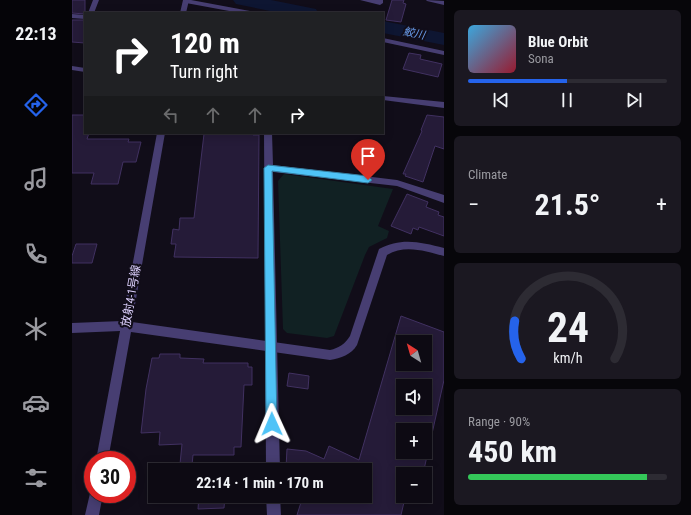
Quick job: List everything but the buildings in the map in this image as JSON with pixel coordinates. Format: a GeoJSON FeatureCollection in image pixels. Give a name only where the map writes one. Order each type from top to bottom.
{"type":"FeatureCollection","features":[{"type":"Feature","properties":{"kind":"street"},"geometry":{"type":"LineString","coordinates":[[91,12],[96,0]]}},
{"type":"Feature","properties":{"kind":"street"},"geometry":{"type":"LineString","coordinates":[[183,12],[184,0],[245,12]]}},
{"type":"Feature","properties":{"kind":"street"},"geometry":{"type":"LineString","coordinates":[[363,0],[380,3],[380,0]]}},
{"type":"Feature","properties":{"kind":"street"},"geometry":{"type":"LineString","coordinates":[[430,0],[444,3]]}},
{"type":"Feature","properties":{"kind":"street"},"geometry":{"type":"LineString","coordinates":[[72,16],[84,17]]}},
{"type":"Feature","properties":{"kind":"street"},"geometry":{"type":"LineString","coordinates":[[384,40],[444,53]]}},
{"type":"Feature","properties":{"kind":"street"},"geometry":{"type":"LineString","coordinates":[[72,68],[84,70]]}},
{"type":"Feature","properties":{"kind":"street"},"geometry":{"type":"LineString","coordinates":[[384,98],[444,105]]}},
{"type":"Feature","properties":{"kind":"street","name":"放射4-1号線"},"geometry":{"type":"LineString","coordinates":[[104,451],[161,134]]}},
{"type":"Feature","properties":{"kind":"street"},"geometry":{"type":"LineString","coordinates":[[268,134],[273,463]]}},
{"type":"Feature","properties":{"kind":"street"},"geometry":{"type":"LineString","coordinates":[[268,168],[397,183],[444,199]]}},
{"type":"Feature","properties":{"kind":"street"},"geometry":{"type":"LineString","coordinates":[[72,328],[126,326],[330,355],[339,354],[351,345],[355,337],[383,252],[389,247],[402,244],[444,252]]}},
{"type":"Feature","properties":{"kind":"street"},"geometry":{"type":"LineString","coordinates":[[92,515],[94,503]]}},
{"type":"Feature","properties":{"kind":"street"},"geometry":{"type":"LineString","coordinates":[[273,503],[274,515]]}},
{"type":"Feature","properties":{"kind":"shaded area"},"geometry":{"type":"Polygon","coordinates":[[[284,174],[393,189],[378,226],[389,231],[387,238],[369,247],[334,336],[327,338],[287,333],[283,329],[278,181],[284,174]]]}},
{"type":"Feature","properties":{"kind":"waterway","name":"鮫川"},"geometry":{"type":"LineString","coordinates":[[242,0],[304,12]]}},
{"type":"Feature","properties":{"kind":"waterway","name":"鮫川"},"geometry":{"type":"LineString","coordinates":[[384,27],[444,39]]}},
{"type":"Feature","properties":{"kind":"route"},"geometry":{"type":"LineString","coordinates":[[272,424],[268,168],[368,180]]}}]}
